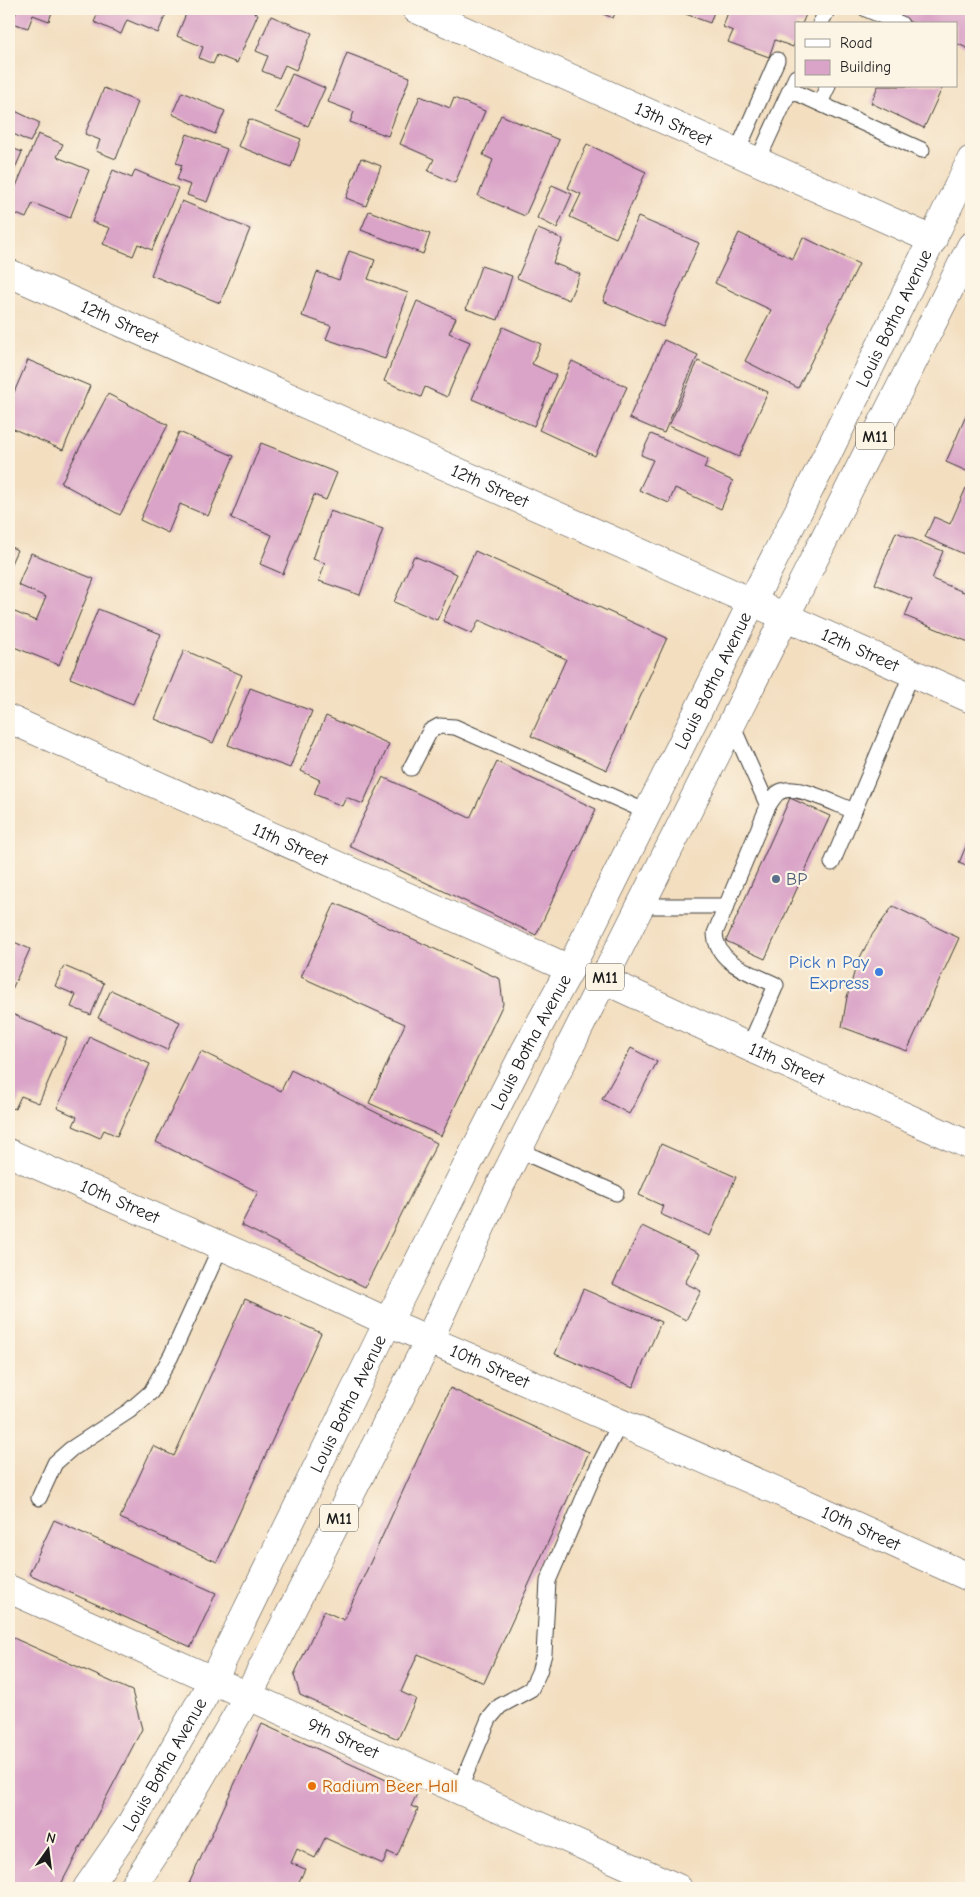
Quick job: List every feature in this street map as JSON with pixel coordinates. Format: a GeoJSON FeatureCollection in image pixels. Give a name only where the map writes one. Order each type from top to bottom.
{"type":"FeatureCollection","features":[{"type":"Feature","properties":{"kind":"street","name":"13th Street"},"geometry":{"type":"LineString","coordinates":[[416,9],[933,240]]}},
{"type":"Feature","properties":{"kind":"street","name":"Louis Botha Avenue"},"geometry":{"type":"LineString","coordinates":[[87,1888],[129,1827],[213,1680],[388,1322],[525,1051],[570,969],[823,463],[971,160]]}},
{"type":"Feature","properties":{"kind":"street","name":"Louis Botha Avenue"},"geometry":{"type":"LineString","coordinates":[[132,1888],[166,1837],[248,1696],[429,1340],[518,1150],[786,617],[869,447],[970,253]]}},
{"type":"Feature","properties":{"kind":"street","name":"12th Street"},"geometry":{"type":"LineString","coordinates":[[9,272],[971,699]]}},
{"type":"Feature","properties":{"kind":"street","name":"11th Street"},"geometry":{"type":"LineString","coordinates":[[9,719],[570,969]]}},
{"type":"Feature","properties":{"kind":"street","name":"11th Street"},"geometry":{"type":"LineString","coordinates":[[604,980],[749,1048],[971,1146]]}},
{"type":"Feature","properties":{"kind":"street","name":"10th Street"},"geometry":{"type":"LineString","coordinates":[[9,1152],[388,1322],[971,1578]]}},
{"type":"Feature","properties":{"kind":"street","name":"9th Street"},"geometry":{"type":"LineString","coordinates":[[9,1589],[678,1888]]}},
{"type":"Feature","properties":{"kind":"lane"},"geometry":{"type":"LineString","coordinates":[[821,22],[828,9]]}},
{"type":"Feature","properties":{"kind":"lane"},"geometry":{"type":"LineString","coordinates":[[866,9],[896,22]]}},
{"type":"Feature","properties":{"kind":"lane"},"geometry":{"type":"LineString","coordinates":[[747,157],[777,60]]}},
{"type":"Feature","properties":{"kind":"lane"},"geometry":{"type":"LineString","coordinates":[[747,157],[793,83]]}},
{"type":"Feature","properties":{"kind":"lane"},"geometry":{"type":"LineString","coordinates":[[799,88],[820,104],[922,150]]}},
{"type":"Feature","properties":{"kind":"lane"},"geometry":{"type":"LineString","coordinates":[[820,104],[827,88]]}},
{"type":"Feature","properties":{"kind":"lane"},"geometry":{"type":"LineString","coordinates":[[832,863],[912,673]]}},
{"type":"Feature","properties":{"kind":"lane"},"geometry":{"type":"LineString","coordinates":[[732,725],[768,806]]}},
{"type":"Feature","properties":{"kind":"lane"},"geometry":{"type":"LineString","coordinates":[[411,768],[430,731],[439,726],[456,727],[647,812]]}},
{"type":"Feature","properties":{"kind":"lane"},"geometry":{"type":"LineString","coordinates":[[749,1048],[776,984],[734,964],[720,953],[715,943],[715,933],[768,806],[778,792],[790,790],[805,792],[854,811]]}},
{"type":"Feature","properties":{"kind":"lane"},"geometry":{"type":"LineString","coordinates":[[641,906],[727,906]]}},
{"type":"Feature","properties":{"kind":"lane"},"geometry":{"type":"LineString","coordinates":[[518,1150],[616,1193]]}},
{"type":"Feature","properties":{"kind":"lane"},"geometry":{"type":"LineString","coordinates":[[39,1498],[55,1463],[71,1449],[130,1411],[150,1392],[171,1356],[221,1246]]}},
{"type":"Feature","properties":{"kind":"lane"},"geometry":{"type":"LineString","coordinates":[[459,1790],[489,1719],[500,1706],[531,1689],[539,1672],[544,1654],[548,1581],[591,1481],[620,1423]]}},
{"type":"Feature","properties":{"kind":"building"},"geometry":{"type":"Polygon","coordinates":[[[17,9],[53,9],[49,21],[33,15],[28,28],[12,23],[17,9]]]}},
{"type":"Feature","properties":{"kind":"building"},"geometry":{"type":"Polygon","coordinates":[[[100,9],[168,9],[158,33],[127,20],[121,34],[94,22],[100,9]]]}},
{"type":"Feature","properties":{"kind":"building"},"geometry":{"type":"Polygon","coordinates":[[[188,9],[246,9],[258,14],[237,63],[217,55],[213,64],[199,58],[203,47],[177,36],[188,9]]]}},
{"type":"Feature","properties":{"kind":"building"},"geometry":{"type":"Polygon","coordinates":[[[591,9],[617,9],[613,18],[591,9]]]}},
{"type":"Feature","properties":{"kind":"building"},"geometry":{"type":"Polygon","coordinates":[[[672,9],[715,9],[710,23],[672,9]]]}},
{"type":"Feature","properties":{"kind":"building"},"geometry":{"type":"Polygon","coordinates":[[[729,9],[791,9],[806,14],[803,22],[795,22],[795,42],[793,47],[775,40],[769,57],[728,42],[733,31],[723,27],[729,9]]]}},
{"type":"Feature","properties":{"kind":"building"},"geometry":{"type":"Polygon","coordinates":[[[883,9],[971,9],[971,50],[958,44],[958,22],[911,22],[883,9]]]}},
{"type":"Feature","properties":{"kind":"building"},"geometry":{"type":"Polygon","coordinates":[[[271,16],[312,33],[296,70],[285,65],[279,78],[262,71],[268,56],[256,51],[271,16]]]}},
{"type":"Feature","properties":{"kind":"building"},"geometry":{"type":"Polygon","coordinates":[[[347,53],[410,77],[388,136],[350,122],[354,112],[328,102],[347,53]]]}},
{"type":"Feature","properties":{"kind":"building"},"geometry":{"type":"Polygon","coordinates":[[[292,74],[325,88],[308,126],[275,112],[292,74]]]}},
{"type":"Feature","properties":{"kind":"building"},"geometry":{"type":"Polygon","coordinates":[[[104,88],[138,102],[116,159],[96,151],[100,140],[85,134],[104,88]]]}},
{"type":"Feature","properties":{"kind":"building"},"geometry":{"type":"Polygon","coordinates":[[[877,88],[942,88],[924,128],[871,103],[877,88]]]}},
{"type":"Feature","properties":{"kind":"building"},"geometry":{"type":"Polygon","coordinates":[[[182,92],[225,111],[215,134],[172,114],[182,92]]]}},
{"type":"Feature","properties":{"kind":"building"},"geometry":{"type":"Polygon","coordinates":[[[420,96],[450,108],[454,98],[485,111],[455,183],[428,171],[434,159],[400,144],[420,96]]]}},
{"type":"Feature","properties":{"kind":"building"},"geometry":{"type":"Polygon","coordinates":[[[9,108],[40,123],[30,142],[9,132],[9,108]]]}},
{"type":"Feature","properties":{"kind":"building"},"geometry":{"type":"Polygon","coordinates":[[[501,115],[559,140],[525,216],[478,196],[493,160],[483,155],[501,115]]]}},
{"type":"Feature","properties":{"kind":"building"},"geometry":{"type":"Polygon","coordinates":[[[249,119],[301,139],[291,167],[238,146],[249,119]]]}},
{"type":"Feature","properties":{"kind":"building"},"geometry":{"type":"Polygon","coordinates":[[[38,134],[63,144],[57,157],[89,170],[70,218],[33,203],[26,218],[9,211],[9,203],[38,134]]]}},
{"type":"Feature","properties":{"kind":"building"},"geometry":{"type":"Polygon","coordinates":[[[187,134],[227,149],[207,202],[187,195],[191,185],[177,180],[182,165],[176,163],[187,134]]]}},
{"type":"Feature","properties":{"kind":"building"},"geometry":{"type":"Polygon","coordinates":[[[587,144],[646,172],[616,238],[570,217],[581,194],[568,188],[587,144]]]}},
{"type":"Feature","properties":{"kind":"building"},"geometry":{"type":"Polygon","coordinates":[[[9,147],[22,152],[9,183],[9,147]]]}},
{"type":"Feature","properties":{"kind":"building"},"geometry":{"type":"Polygon","coordinates":[[[361,158],[381,166],[366,206],[346,198],[361,158]]]}},
{"type":"Feature","properties":{"kind":"building"},"geometry":{"type":"Polygon","coordinates":[[[113,170],[132,178],[135,170],[178,188],[152,250],[138,244],[133,256],[103,244],[110,228],[92,222],[113,170]]]}},
{"type":"Feature","properties":{"kind":"building"},"geometry":{"type":"Polygon","coordinates":[[[552,185],[572,194],[557,228],[537,218],[552,185]]]}},
{"type":"Feature","properties":{"kind":"building"},"geometry":{"type":"Polygon","coordinates":[[[182,201],[250,229],[220,303],[151,275],[182,201]]]}},
{"type":"Feature","properties":{"kind":"building"},"geometry":{"type":"Polygon","coordinates":[[[369,211],[430,234],[423,254],[361,230],[369,211]]]}},
{"type":"Feature","properties":{"kind":"building"},"geometry":{"type":"Polygon","coordinates":[[[638,217],[699,243],[663,327],[603,301],[638,217]]]}},
{"type":"Feature","properties":{"kind":"building"},"geometry":{"type":"Polygon","coordinates":[[[538,229],[563,239],[553,263],[580,274],[569,300],[517,278],[538,229]]]}},
{"type":"Feature","properties":{"kind":"building"},"geometry":{"type":"Polygon","coordinates":[[[739,233],[793,259],[803,237],[859,264],[798,388],[745,361],[771,310],[715,283],[739,233]]]}},
{"type":"Feature","properties":{"kind":"building"},"geometry":{"type":"Polygon","coordinates":[[[349,251],[375,260],[368,279],[408,293],[385,359],[326,339],[331,326],[302,316],[317,272],[339,280],[349,251]]]}},
{"type":"Feature","properties":{"kind":"building"},"geometry":{"type":"Polygon","coordinates":[[[481,266],[512,276],[498,320],[466,309],[481,266]]]}},
{"type":"Feature","properties":{"kind":"building"},"geometry":{"type":"Polygon","coordinates":[[[417,301],[456,318],[449,333],[470,342],[447,397],[425,387],[421,397],[384,381],[417,301]]]}},
{"type":"Feature","properties":{"kind":"building"},"geometry":{"type":"Polygon","coordinates":[[[503,327],[541,344],[532,364],[556,375],[534,426],[472,399],[503,327]]]}},
{"type":"Feature","properties":{"kind":"building"},"geometry":{"type":"Polygon","coordinates":[[[664,340],[698,355],[664,433],[629,418],[664,340]]]}},
{"type":"Feature","properties":{"kind":"building"},"geometry":{"type":"Polygon","coordinates":[[[28,360],[90,386],[63,450],[9,427],[9,404],[28,360]]]}},
{"type":"Feature","properties":{"kind":"building"},"geometry":{"type":"Polygon","coordinates":[[[572,361],[627,387],[595,456],[539,430],[572,361]]]}},
{"type":"Feature","properties":{"kind":"building"},"geometry":{"type":"Polygon","coordinates":[[[698,361],[768,392],[739,457],[669,426],[698,361]]]}},
{"type":"Feature","properties":{"kind":"building"},"geometry":{"type":"Polygon","coordinates":[[[108,394],[168,425],[120,515],[61,483],[108,394]]]}},
{"type":"Feature","properties":{"kind":"building"},"geometry":{"type":"Polygon","coordinates":[[[971,404],[971,473],[946,462],[971,404]]]}},
{"type":"Feature","properties":{"kind":"building"},"geometry":{"type":"Polygon","coordinates":[[[179,432],[234,456],[208,516],[180,504],[168,533],[140,520],[179,432]]]}},
{"type":"Feature","properties":{"kind":"building"},"geometry":{"type":"Polygon","coordinates":[[[651,434],[708,459],[704,468],[733,481],[721,509],[675,488],[669,503],[639,490],[653,460],[641,455],[651,434]]]}},
{"type":"Feature","properties":{"kind":"building"},"geometry":{"type":"Polygon","coordinates":[[[261,443],[337,473],[326,500],[314,495],[283,574],[260,564],[272,535],[231,518],[261,443]]]}},
{"type":"Feature","properties":{"kind":"building"},"geometry":{"type":"Polygon","coordinates":[[[966,488],[971,490],[971,557],[925,537],[934,517],[950,524],[966,488]]]}},
{"type":"Feature","properties":{"kind":"building"},"geometry":{"type":"Polygon","coordinates":[[[330,511],[383,529],[360,595],[319,581],[325,563],[313,559],[330,511]]]}},
{"type":"Feature","properties":{"kind":"building"},"geometry":{"type":"Polygon","coordinates":[[[896,532],[943,551],[932,579],[971,595],[971,643],[905,616],[912,599],[875,584],[896,532]]]}},
{"type":"Feature","properties":{"kind":"building"},"geometry":{"type":"Polygon","coordinates":[[[9,546],[17,550],[9,568],[9,546]]]}},
{"type":"Feature","properties":{"kind":"building"},"geometry":{"type":"Polygon","coordinates":[[[475,551],[667,638],[607,770],[531,736],[566,659],[479,620],[472,634],[443,621],[475,551]]]}},
{"type":"Feature","properties":{"kind":"building"},"geometry":{"type":"Polygon","coordinates":[[[31,553],[94,579],[59,665],[9,645],[10,610],[36,621],[46,597],[18,585],[31,553]]]}},
{"type":"Feature","properties":{"kind":"building"},"geometry":{"type":"Polygon","coordinates":[[[414,556],[457,574],[437,620],[394,602],[414,556]]]}},
{"type":"Feature","properties":{"kind":"building"},"geometry":{"type":"Polygon","coordinates":[[[98,609],[161,634],[133,704],[70,678],[98,609]]]}},
{"type":"Feature","properties":{"kind":"building"},"geometry":{"type":"Polygon","coordinates":[[[184,650],[242,675],[213,743],[155,719],[184,650]]]}},
{"type":"Feature","properties":{"kind":"building"},"geometry":{"type":"Polygon","coordinates":[[[250,688],[312,711],[290,768],[228,745],[250,688]]]}},
{"type":"Feature","properties":{"kind":"building"},"geometry":{"type":"Polygon","coordinates":[[[326,716],[389,744],[363,804],[346,797],[342,806],[314,794],[320,780],[301,771],[326,716]]]}},
{"type":"Feature","properties":{"kind":"building"},"geometry":{"type":"Polygon","coordinates":[[[497,762],[596,809],[536,935],[349,846],[383,777],[470,818],[497,762]]]}},
{"type":"Feature","properties":{"kind":"building"},"geometry":{"type":"Polygon","coordinates":[[[790,798],[830,816],[765,959],[726,941],[790,798]]]}},
{"type":"Feature","properties":{"kind":"building"},"geometry":{"type":"Polygon","coordinates":[[[971,834],[971,868],[959,863],[971,834]]]}},
{"type":"Feature","properties":{"kind":"building"},"geometry":{"type":"Polygon","coordinates":[[[335,903],[500,979],[503,1004],[441,1136],[369,1103],[405,1024],[301,977],[335,903]]]}},
{"type":"Feature","properties":{"kind":"building"},"geometry":{"type":"Polygon","coordinates":[[[893,906],[959,938],[907,1051],[842,1027],[847,997],[857,963],[872,935],[893,906]]]}},
{"type":"Feature","properties":{"kind":"building"},"geometry":{"type":"Polygon","coordinates":[[[14,942],[30,949],[9,996],[9,956],[14,942]]]}},
{"type":"Feature","properties":{"kind":"building"},"geometry":{"type":"Polygon","coordinates":[[[64,966],[104,983],[91,1015],[71,1007],[76,995],[55,986],[64,966]]]}},
{"type":"Feature","properties":{"kind":"building"},"geometry":{"type":"Polygon","coordinates":[[[111,990],[180,1022],[167,1050],[98,1018],[111,990]]]}},
{"type":"Feature","properties":{"kind":"building"},"geometry":{"type":"Polygon","coordinates":[[[12,1014],[67,1038],[39,1103],[21,1096],[15,1109],[9,1107],[9,1022],[12,1014]]]}},
{"type":"Feature","properties":{"kind":"building"},"geometry":{"type":"Polygon","coordinates":[[[90,1037],[150,1064],[117,1136],[104,1130],[100,1138],[73,1126],[77,1117],[57,1108],[90,1037]]]}},
{"type":"Feature","properties":{"kind":"building"},"geometry":{"type":"Polygon","coordinates":[[[631,1048],[657,1062],[629,1114],[602,1099],[631,1048]]]}},
{"type":"Feature","properties":{"kind":"building"},"geometry":{"type":"Polygon","coordinates":[[[201,1051],[281,1091],[291,1070],[437,1143],[365,1287],[241,1225],[258,1192],[156,1142],[201,1051]]]}},
{"type":"Feature","properties":{"kind":"building"},"geometry":{"type":"Polygon","coordinates":[[[661,1144],[736,1177],[710,1236],[660,1214],[663,1206],[639,1195],[661,1144]]]}},
{"type":"Feature","properties":{"kind":"building"},"geometry":{"type":"Polygon","coordinates":[[[642,1226],[700,1254],[685,1283],[701,1291],[686,1320],[613,1284],[642,1226]]]}},
{"type":"Feature","properties":{"kind":"building"},"geometry":{"type":"Polygon","coordinates":[[[583,1289],[661,1322],[633,1387],[555,1354],[583,1289]]]}},
{"type":"Feature","properties":{"kind":"building"},"geometry":{"type":"Polygon","coordinates":[[[245,1299],[321,1333],[217,1562],[120,1518],[153,1446],[174,1456],[245,1299]]]}},
{"type":"Feature","properties":{"kind":"building"},"geometry":{"type":"Polygon","coordinates":[[[450,1388],[589,1452],[484,1683],[418,1654],[401,1692],[416,1699],[398,1739],[300,1695],[294,1675],[324,1611],[344,1620],[450,1388]]]}},
{"type":"Feature","properties":{"kind":"building"},"geometry":{"type":"Polygon","coordinates":[[[54,1520],[216,1593],[191,1647],[29,1574],[54,1520]]]}},
{"type":"Feature","properties":{"kind":"building"},"geometry":{"type":"Polygon","coordinates":[[[9,1636],[132,1691],[142,1729],[59,1888],[9,1888],[9,1636]]]}},
{"type":"Feature","properties":{"kind":"building"},"geometry":{"type":"Polygon","coordinates":[[[262,1724],[417,1794],[411,1806],[418,1809],[397,1856],[388,1852],[383,1864],[325,1838],[315,1858],[297,1849],[291,1863],[305,1869],[296,1888],[187,1888],[262,1724]]]}},
{"type":"Feature","properties":{"kind":"place","name":"BP"},"geometry":{"type":"Point","coordinates":[776,879]}},
{"type":"Feature","properties":{"kind":"place","name":"Pick n Pay Express"},"geometry":{"type":"Point","coordinates":[879,972]}},
{"type":"Feature","properties":{"kind":"place","name":"Radium Beer Hall"},"geometry":{"type":"Point","coordinates":[312,1786]}}]}
